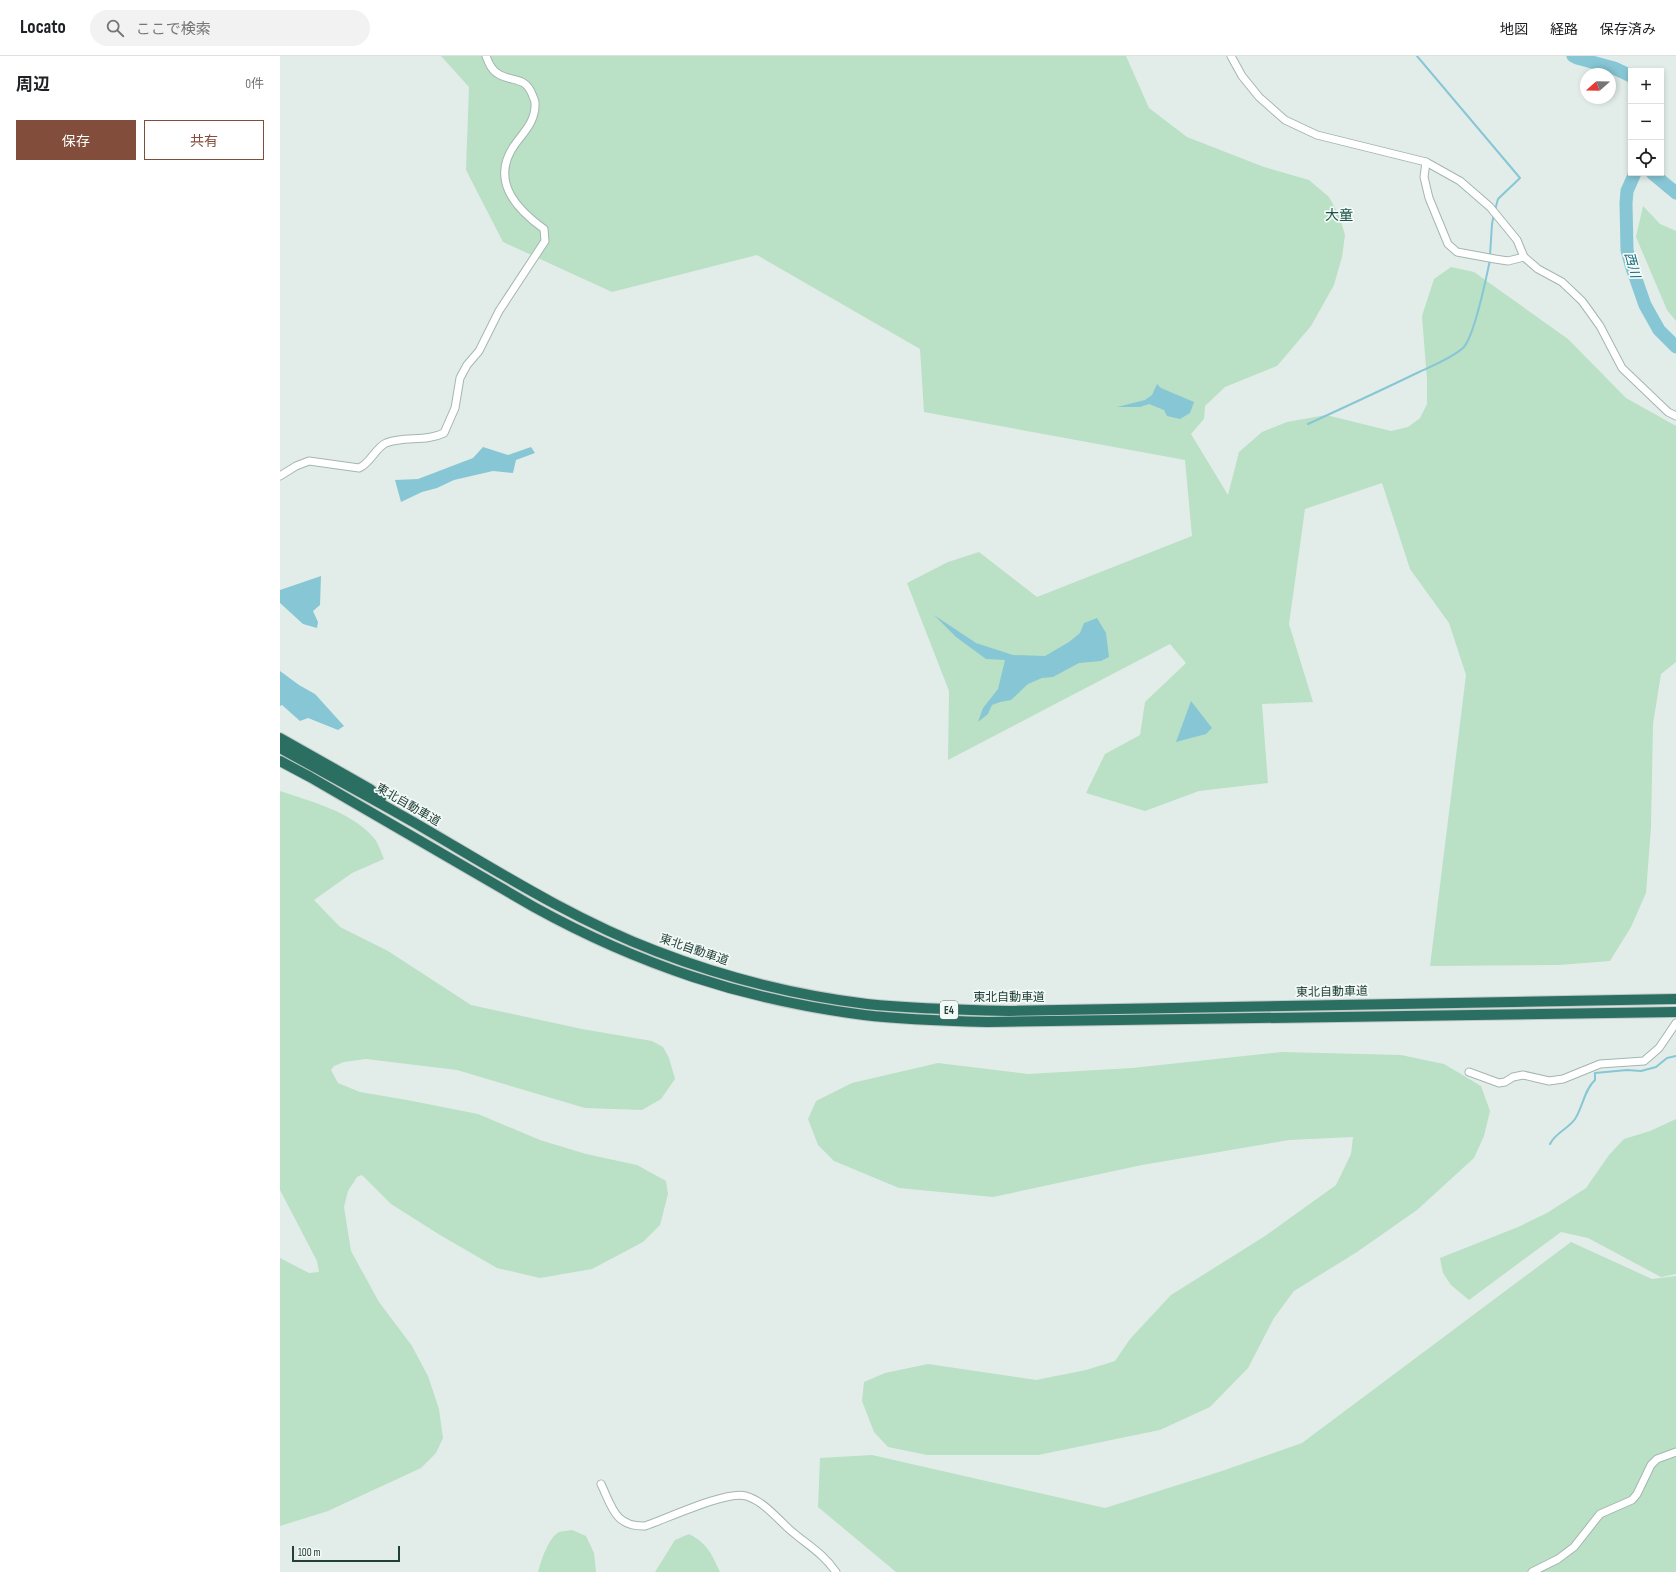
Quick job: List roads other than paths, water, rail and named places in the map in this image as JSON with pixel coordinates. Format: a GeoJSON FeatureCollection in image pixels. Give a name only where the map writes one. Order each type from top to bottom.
{"type":"FeatureCollection","features":[{"type":"Feature","properties":{"kind":"highway"},"geometry":{"type":"LineString","coordinates":[[280,738],[370,789],[415,823]]}},
{"type":"Feature","properties":{"kind":"highway","name":"東北自動車道"},"geometry":{"type":"LineString","coordinates":[[280,748],[415,823],[564,910],[655,951],[694,965],[741,979],[866,1004],[929,1009],[1009,1011],[1676,999]]}},
{"type":"Feature","properties":{"kind":"highway","name":"東北自動車道"},"geometry":{"type":"LineString","coordinates":[[280,762],[310,777],[534,907],[567,925],[612,946],[684,975],[739,992],[817,1008],[905,1019],[988,1022],[1676,1012]]}},
{"type":"Feature","properties":{"kind":"street"},"geometry":{"type":"LineString","coordinates":[[280,476],[296,466],[309,461],[359,468],[364,466],[384,444],[398,439],[436,437],[444,433],[452,415],[460,378],[467,365],[479,351],[498,311],[545,241],[544,229],[519,208],[511,196],[504,175],[507,160],[515,144],[529,128],[535,103],[529,87],[521,81],[500,75],[490,66],[486,56]]}},
{"type":"Feature","properties":{"kind":"street"},"geometry":{"type":"LineString","coordinates":[[1231,56],[1242,76],[1258,97],[1285,120],[1316,135],[1426,162],[1460,181],[1498,216],[1517,240],[1524,257],[1538,269],[1562,282],[1582,301],[1600,326],[1622,368],[1668,412],[1676,416]]}},
{"type":"Feature","properties":{"kind":"street"},"geometry":{"type":"LineString","coordinates":[[1426,162],[1424,177],[1429,198],[1448,244],[1457,252],[1495,259],[1508,261],[1524,257]]}},
{"type":"Feature","properties":{"kind":"street"},"geometry":{"type":"LineString","coordinates":[[1469,1072],[1499,1083],[1505,1082],[1513,1077],[1523,1075],[1549,1081],[1563,1079],[1600,1064],[1644,1061],[1659,1048],[1676,1023]]}},
{"type":"Feature","properties":{"kind":"street"},"geometry":{"type":"LineString","coordinates":[[1532,1572],[1558,1559],[1574,1548],[1600,1514],[1632,1500],[1637,1494],[1651,1465],[1657,1459],[1676,1452]]}},
{"type":"Feature","properties":{"kind":"street"},"geometry":{"type":"LineString","coordinates":[[601,1484],[618,1517],[626,1524],[634,1526],[652,1523],[713,1500],[731,1495],[745,1495],[760,1503],[792,1531],[822,1554],[836,1572]]}},
{"type":"Feature","properties":{"kind":"water"},"geometry":{"type":"Polygon","coordinates":[[[1157,384],[1161,388],[1194,402],[1190,413],[1180,419],[1167,416],[1164,410],[1149,404],[1140,407],[1117,407],[1145,400],[1152,395],[1157,384]]]}},
{"type":"Feature","properties":{"kind":"water"},"geometry":{"type":"Polygon","coordinates":[[[483,447],[508,455],[531,447],[535,453],[516,460],[513,473],[493,471],[454,480],[401,502],[395,480],[418,479],[473,458],[483,447]]]}},
{"type":"Feature","properties":{"kind":"water"},"geometry":{"type":"Polygon","coordinates":[[[321,576],[320,605],[313,611],[318,622],[317,628],[303,624],[280,603],[280,590],[321,576]]]}},
{"type":"Feature","properties":{"kind":"water"},"geometry":{"type":"Polygon","coordinates":[[[934,615],[976,643],[1013,655],[1045,656],[1069,642],[1080,633],[1084,623],[1097,618],[1106,633],[1109,657],[1101,661],[1079,663],[1053,677],[1042,678],[1028,684],[1011,700],[992,705],[988,714],[978,722],[983,708],[998,689],[1005,660],[986,659],[956,637],[934,615]]]}},
{"type":"Feature","properties":{"kind":"water"},"geometry":{"type":"Polygon","coordinates":[[[280,671],[299,685],[315,694],[344,726],[338,730],[308,718],[300,721],[282,705],[280,706],[280,671]]]}},
{"type":"Feature","properties":{"kind":"water"},"geometry":{"type":"Polygon","coordinates":[[[1191,701],[1212,728],[1206,734],[1176,742],[1191,701]]]}},
{"type":"Feature","properties":{"kind":"waterway"},"geometry":{"type":"LineString","coordinates":[[1417,56],[1520,178],[1498,199],[1495,210]]}},
{"type":"Feature","properties":{"kind":"waterway","name":"西川"},"geometry":{"type":"LineString","coordinates":[[1573,56],[1614,68],[1628,75]]}},
{"type":"Feature","properties":{"kind":"waterway","name":"西川"},"geometry":{"type":"LineString","coordinates":[[1634,176],[1627,191],[1627,250],[1645,305],[1659,330],[1676,347]]}},
{"type":"Feature","properties":{"kind":"waterway"},"geometry":{"type":"LineString","coordinates":[[1656,176],[1676,193]]}},
{"type":"Feature","properties":{"kind":"waterway"},"geometry":{"type":"LineString","coordinates":[[1490,255],[1494,214]]}},
{"type":"Feature","properties":{"kind":"waterway"},"geometry":{"type":"LineString","coordinates":[[1308,424],[1443,361],[1460,351],[1468,340],[1476,319],[1490,260]]}},
{"type":"Feature","properties":{"kind":"waterway"},"geometry":{"type":"LineString","coordinates":[[1550,1144],[1552,1140],[1575,1119],[1588,1089],[1595,1080],[1595,1073],[1627,1070],[1641,1071],[1656,1067],[1667,1058],[1676,1056]]}},
{"type":"Feature","properties":{"kind":"district","name":"大童"},"geometry":{"type":"Point","coordinates":[1339,215]}}]}
